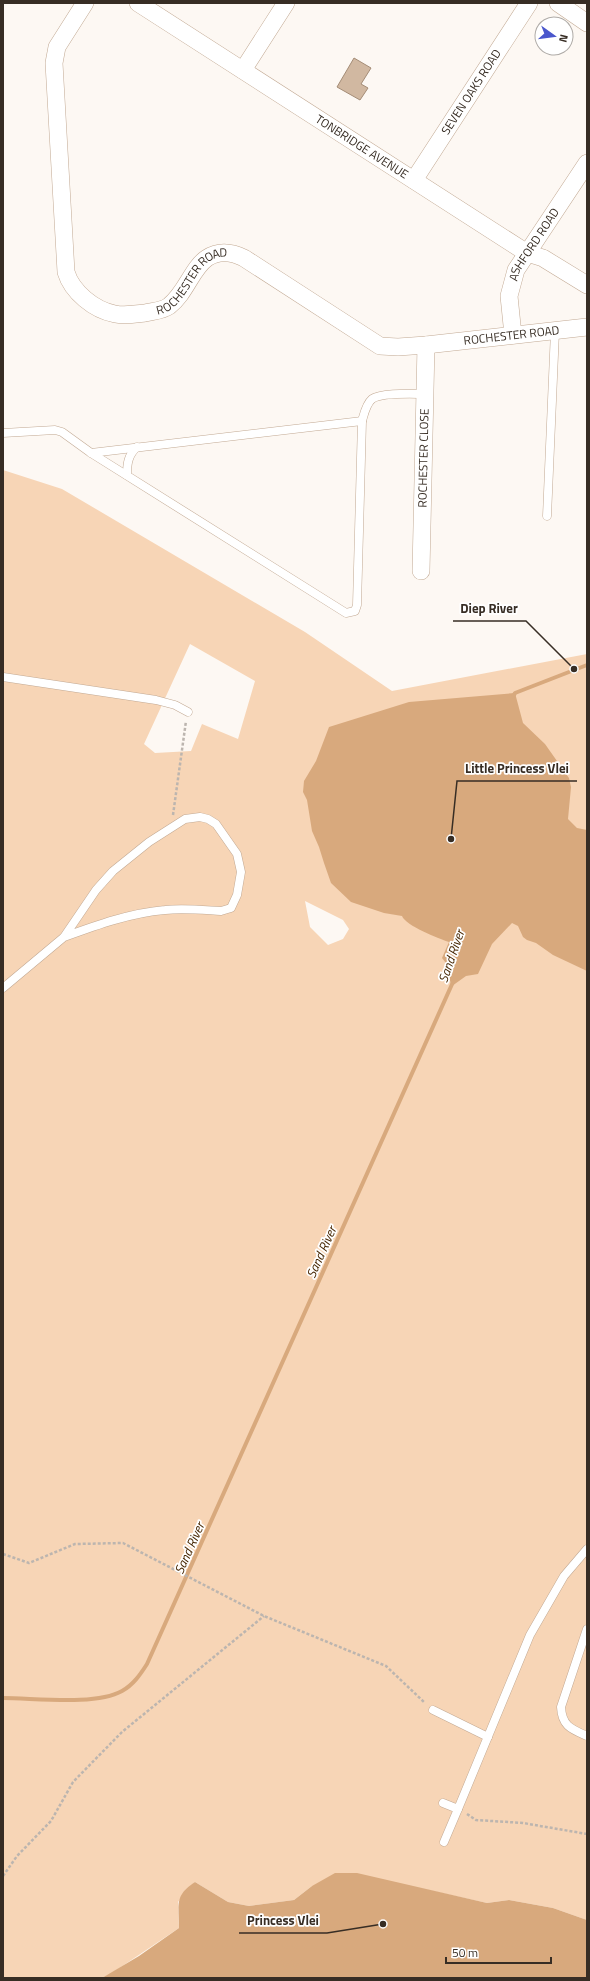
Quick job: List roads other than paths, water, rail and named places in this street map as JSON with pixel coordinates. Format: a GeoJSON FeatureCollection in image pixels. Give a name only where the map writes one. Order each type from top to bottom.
{"type":"FeatureCollection","features":[{"type":"Feature","properties":{"kind":"street","name":"ROCHESTER ROAD"},"geometry":{"type":"LineString","coordinates":[[85,3],[57,47],[54,63],[66,272],[74,289],[96,307],[112,313],[128,314],[163,309],[180,296],[205,259],[218,253],[227,252],[244,258],[377,344],[394,347],[426,345],[587,327]]}},
{"type":"Feature","properties":{"kind":"street","name":"TONBRIDGE AVENUE"},"geometry":{"type":"LineString","coordinates":[[138,3],[527,253],[543,258],[587,285]]}},
{"type":"Feature","properties":{"kind":"street"},"geometry":{"type":"LineString","coordinates":[[243,70],[286,3]]}},
{"type":"Feature","properties":{"kind":"street","name":"SEVEN OAKS ROAD"},"geometry":{"type":"LineString","coordinates":[[414,180],[529,3]]}},
{"type":"Feature","properties":{"kind":"street"},"geometry":{"type":"LineString","coordinates":[[558,3],[587,23]]}},
{"type":"Feature","properties":{"kind":"street","name":"ASHFORD ROAD"},"geometry":{"type":"LineString","coordinates":[[513,335],[510,287],[516,270],[587,163]]}},
{"type":"Feature","properties":{"kind":"street","name":"ROCHESTER CLOSE"},"geometry":{"type":"LineString","coordinates":[[421,571],[426,345]]}},
{"type":"Feature","properties":{"kind":"lane"},"geometry":{"type":"LineString","coordinates":[[547,516],[555,331]]}},
{"type":"Feature","properties":{"kind":"lane"},"geometry":{"type":"LineString","coordinates":[[3,433],[58,430],[91,453],[346,613],[351,613],[355,611],[357,605],[362,422],[365,409],[372,399],[381,396],[426,394]]}},
{"type":"Feature","properties":{"kind":"lane"},"geometry":{"type":"LineString","coordinates":[[91,453],[362,422]]}},
{"type":"Feature","properties":{"kind":"lane"},"geometry":{"type":"LineString","coordinates":[[127,475],[128,459],[137,447]]}},
{"type":"Feature","properties":{"kind":"lane"},"geometry":{"type":"LineString","coordinates":[[3,677],[156,700],[175,705],[188,712]]}},
{"type":"Feature","properties":{"kind":"lane"},"geometry":{"type":"LineString","coordinates":[[3,988],[64,937],[96,890],[113,871],[131,854],[171,827],[185,819],[200,817],[212,821],[223,832],[237,854],[240,864],[240,872],[237,895],[231,908],[221,911],[166,910],[140,914],[102,923],[64,937]]}},
{"type":"Feature","properties":{"kind":"lane"},"geometry":{"type":"LineString","coordinates":[[444,1842],[530,1635],[564,1576],[587,1549]]}},
{"type":"Feature","properties":{"kind":"lane"},"geometry":{"type":"LineString","coordinates":[[587,1633],[572,1671],[561,1707],[562,1717],[565,1722],[571,1728],[587,1736]]}},
{"type":"Feature","properties":{"kind":"lane"},"geometry":{"type":"LineString","coordinates":[[433,1710],[488,1737]]}},
{"type":"Feature","properties":{"kind":"lane"},"geometry":{"type":"LineString","coordinates":[[443,1804],[458,1809]]}},
{"type":"Feature","properties":{"kind":"water"},"geometry":{"type":"Polygon","coordinates":[[[515,693],[523,723],[545,744],[569,778],[571,787],[568,819],[577,828],[587,830],[587,971],[553,955],[536,943],[527,940],[523,937],[518,926],[512,923],[492,944],[478,974],[466,976],[452,986],[447,965],[442,958],[449,942],[416,928],[409,924],[402,916],[384,913],[351,902],[331,883],[312,831],[307,800],[303,792],[304,781],[316,761],[329,727],[409,702],[515,693]]]}},
{"type":"Feature","properties":{"kind":"water"},"geometry":{"type":"Polygon","coordinates":[[[335,1873],[357,1873],[487,1903],[509,1900],[553,1908],[587,1920],[587,1978],[102,1978],[139,1956],[179,1928],[179,1901],[188,1887],[195,1882],[228,1902],[249,1906],[294,1900],[312,1886],[335,1873]]]}},
{"type":"Feature","properties":{"kind":"waterway"},"geometry":{"type":"LineString","coordinates":[[513,697],[515,693],[587,665]]}},
{"type":"Feature","properties":{"kind":"waterway","name":"Sand River"},"geometry":{"type":"LineString","coordinates":[[3,1698],[81,1700],[110,1696],[130,1686],[147,1664],[453,982]]}},
{"type":"Feature","properties":{"kind":"place","name":"Diep River"},"geometry":{"type":"Point","coordinates":[574,669]}},
{"type":"Feature","properties":{"kind":"place","name":"Little Princess Vlei"},"geometry":{"type":"Point","coordinates":[451,839]}},
{"type":"Feature","properties":{"kind":"place","name":"Princess Vlei"},"geometry":{"type":"Point","coordinates":[383,1924]}}]}
